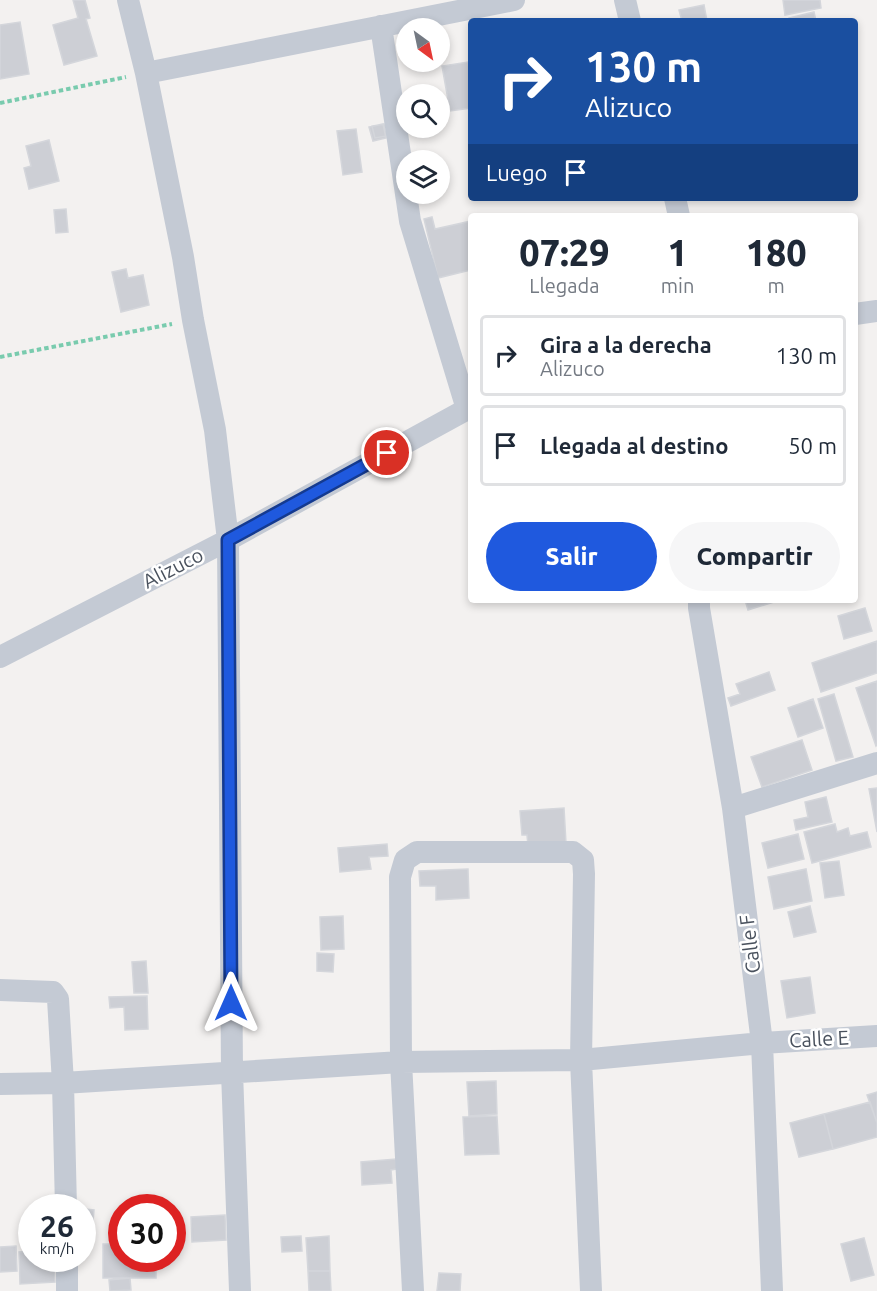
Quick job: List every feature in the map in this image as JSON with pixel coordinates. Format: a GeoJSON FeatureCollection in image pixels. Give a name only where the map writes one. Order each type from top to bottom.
{"type":"FeatureCollection","features":[{"type":"Feature","properties":{"kind":"street"},"geometry":{"type":"LineString","coordinates":[[128,0],[146,73],[183,257],[215,430],[228,540],[232,1072],[240,1291]]}},
{"type":"Feature","properties":{"kind":"street"},"geometry":{"type":"LineString","coordinates":[[146,73],[514,0]]}},
{"type":"Feature","properties":{"kind":"street"},"geometry":{"type":"LineString","coordinates":[[625,0],[629,18]]}},
{"type":"Feature","properties":{"kind":"street"},"geometry":{"type":"LineString","coordinates":[[381,26],[410,221],[468,405]]}},
{"type":"Feature","properties":{"kind":"street"},"geometry":{"type":"LineString","coordinates":[[858,314],[877,311]]}},
{"type":"Feature","properties":{"kind":"street","name":"Alizuco"},"geometry":{"type":"LineString","coordinates":[[0,657],[228,540],[468,409]]}},
{"type":"Feature","properties":{"kind":"street","name":"Calle F"},"geometry":{"type":"LineString","coordinates":[[699,603],[733,808],[762,1043],[772,1291]]}},
{"type":"Feature","properties":{"kind":"street"},"geometry":{"type":"LineString","coordinates":[[733,808],[877,763]]}},
{"type":"Feature","properties":{"kind":"street"},"geometry":{"type":"LineString","coordinates":[[413,1291],[401,1062],[400,877],[405,861],[417,852],[573,852],[583,860],[584,874],[581,1060],[591,1291]]}},
{"type":"Feature","properties":{"kind":"street"},"geometry":{"type":"LineString","coordinates":[[0,990],[53,992],[58,999],[66,1194]]}},
{"type":"Feature","properties":{"kind":"street","name":"Calle E"},"geometry":{"type":"LineString","coordinates":[[0,1084],[63,1083],[401,1062],[581,1060],[762,1043],[877,1036]]}},
{"type":"Feature","properties":{"kind":"street"},"geometry":{"type":"LineString","coordinates":[[67,1272],[67,1291]]}},
{"type":"Feature","properties":{"kind":"path"},"geometry":{"type":"LineString","coordinates":[[0,103],[146,73]]}},
{"type":"Feature","properties":{"kind":"path"},"geometry":{"type":"LineString","coordinates":[[0,357],[193,320]]}},
{"type":"Feature","properties":{"kind":"building"},"geometry":{"type":"Polygon","coordinates":[[[73,0],[85,0],[90,18],[86,19],[97,56],[64,65],[53,25],[78,18],[73,0]]]}},
{"type":"Feature","properties":{"kind":"building"},"geometry":{"type":"Polygon","coordinates":[[[783,0],[820,0],[821,8],[785,15],[783,0]]]}},
{"type":"Feature","properties":{"kind":"building"},"geometry":{"type":"Polygon","coordinates":[[[704,5],[706,18],[681,18],[679,10],[704,5]]]}},
{"type":"Feature","properties":{"kind":"building"},"geometry":{"type":"Polygon","coordinates":[[[814,12],[815,18],[789,18],[814,12]]]}},
{"type":"Feature","properties":{"kind":"building"},"geometry":{"type":"Polygon","coordinates":[[[20,22],[29,74],[0,79],[0,25],[20,22]]]}},
{"type":"Feature","properties":{"kind":"building"},"geometry":{"type":"Polygon","coordinates":[[[468,62],[468,108],[450,111],[450,84],[445,84],[443,72],[450,72],[450,65],[468,62]]]}},
{"type":"Feature","properties":{"kind":"building"},"geometry":{"type":"Polygon","coordinates":[[[383,124],[386,138],[373,141],[369,127],[383,124]]]}},
{"type":"Feature","properties":{"kind":"building"},"geometry":{"type":"Polygon","coordinates":[[[384,124],[386,136],[375,138],[372,126],[384,124]]]}},
{"type":"Feature","properties":{"kind":"building"},"geometry":{"type":"Polygon","coordinates":[[[356,129],[362,172],[343,175],[337,131],[356,129]]]}},
{"type":"Feature","properties":{"kind":"building"},"geometry":{"type":"Polygon","coordinates":[[[49,140],[59,181],[29,189],[24,168],[31,166],[26,146],[49,140]]]}},
{"type":"Feature","properties":{"kind":"building"},"geometry":{"type":"Polygon","coordinates":[[[66,209],[68,232],[56,233],[54,210],[66,209]]]}},
{"type":"Feature","properties":{"kind":"building"},"geometry":{"type":"Polygon","coordinates":[[[432,217],[435,229],[468,222],[468,271],[438,278],[424,219],[432,217]]]}},
{"type":"Feature","properties":{"kind":"building"},"geometry":{"type":"Polygon","coordinates":[[[126,269],[128,278],[143,275],[149,305],[121,312],[112,272],[126,269]]]}},
{"type":"Feature","properties":{"kind":"building"},"geometry":{"type":"Polygon","coordinates":[[[746,603],[771,603],[748,610],[746,603]]]}},
{"type":"Feature","properties":{"kind":"building"},"geometry":{"type":"Polygon","coordinates":[[[865,608],[872,631],[844,639],[838,616],[865,608]]]}},
{"type":"Feature","properties":{"kind":"building"},"geometry":{"type":"Polygon","coordinates":[[[877,641],[877,673],[821,692],[812,663],[877,641]]]}},
{"type":"Feature","properties":{"kind":"building"},"geometry":{"type":"Polygon","coordinates":[[[769,672],[775,690],[731,706],[728,698],[740,694],[736,684],[769,672]]]}},
{"type":"Feature","properties":{"kind":"building"},"geometry":{"type":"Polygon","coordinates":[[[877,681],[877,745],[876,746],[856,688],[877,681]]]}},
{"type":"Feature","properties":{"kind":"building"},"geometry":{"type":"Polygon","coordinates":[[[834,694],[853,757],[836,761],[818,699],[834,694]]]}},
{"type":"Feature","properties":{"kind":"building"},"geometry":{"type":"Polygon","coordinates":[[[813,699],[823,728],[798,737],[788,708],[813,699]]]}},
{"type":"Feature","properties":{"kind":"building"},"geometry":{"type":"Polygon","coordinates":[[[802,740],[812,770],[762,787],[751,757],[802,740]]]}},
{"type":"Feature","properties":{"kind":"building"},"geometry":{"type":"Polygon","coordinates":[[[877,788],[877,832],[869,789],[877,788]]]}},
{"type":"Feature","properties":{"kind":"building"},"geometry":{"type":"Polygon","coordinates":[[[826,797],[832,822],[796,830],[794,820],[808,817],[805,802],[826,797]]]}},
{"type":"Feature","properties":{"kind":"building"},"geometry":{"type":"Polygon","coordinates":[[[564,808],[566,843],[528,846],[527,835],[522,835],[520,811],[564,808]]]}},
{"type":"Feature","properties":{"kind":"building"},"geometry":{"type":"Polygon","coordinates":[[[835,824],[837,832],[848,828],[850,836],[867,832],[871,847],[812,863],[804,832],[835,824]]]}},
{"type":"Feature","properties":{"kind":"building"},"geometry":{"type":"Polygon","coordinates":[[[798,834],[804,859],[768,868],[762,843],[798,834]]]}},
{"type":"Feature","properties":{"kind":"building"},"geometry":{"type":"Polygon","coordinates":[[[387,844],[388,856],[369,857],[371,869],[340,872],[338,848],[387,844]]]}},
{"type":"Feature","properties":{"kind":"building"},"geometry":{"type":"Polygon","coordinates":[[[839,861],[844,895],[825,898],[820,863],[839,861]]]}},
{"type":"Feature","properties":{"kind":"building"},"geometry":{"type":"Polygon","coordinates":[[[468,869],[469,898],[436,900],[436,886],[420,886],[419,871],[468,869]]]}},
{"type":"Feature","properties":{"kind":"building"},"geometry":{"type":"Polygon","coordinates":[[[806,869],[812,901],[774,909],[768,877],[806,869]]]}},
{"type":"Feature","properties":{"kind":"building"},"geometry":{"type":"Polygon","coordinates":[[[810,906],[816,932],[794,937],[788,912],[810,906]]]}},
{"type":"Feature","properties":{"kind":"building"},"geometry":{"type":"Polygon","coordinates":[[[343,916],[344,949],[321,950],[320,917],[343,916]]]}},
{"type":"Feature","properties":{"kind":"building"},"geometry":{"type":"Polygon","coordinates":[[[317,953],[334,954],[333,972],[317,971],[317,953]]]}},
{"type":"Feature","properties":{"kind":"building"},"geometry":{"type":"Polygon","coordinates":[[[146,961],[148,993],[134,993],[132,962],[146,961]]]}},
{"type":"Feature","properties":{"kind":"building"},"geometry":{"type":"Polygon","coordinates":[[[810,977],[815,1013],[787,1018],[781,981],[810,977]]]}},
{"type":"Feature","properties":{"kind":"building"},"geometry":{"type":"Polygon","coordinates":[[[147,996],[148,1029],[125,1030],[124,1007],[110,1008],[109,997],[147,996]]]}},
{"type":"Feature","properties":{"kind":"building"},"geometry":{"type":"Polygon","coordinates":[[[496,1081],[497,1114],[469,1116],[467,1082],[496,1081]]]}},
{"type":"Feature","properties":{"kind":"building"},"geometry":{"type":"Polygon","coordinates":[[[877,1092],[877,1123],[867,1095],[877,1092]]]}},
{"type":"Feature","properties":{"kind":"building"},"geometry":{"type":"Polygon","coordinates":[[[870,1102],[877,1123],[877,1137],[833,1149],[824,1114],[870,1102]]]}},
{"type":"Feature","properties":{"kind":"building"},"geometry":{"type":"Polygon","coordinates":[[[824,1114],[833,1149],[799,1157],[790,1123],[824,1114]]]}},
{"type":"Feature","properties":{"kind":"building"},"geometry":{"type":"Polygon","coordinates":[[[497,1116],[499,1154],[465,1155],[463,1117],[497,1116]]]}},
{"type":"Feature","properties":{"kind":"building"},"geometry":{"type":"Polygon","coordinates":[[[396,1159],[397,1169],[391,1170],[392,1183],[362,1185],[361,1162],[396,1159]]]}},
{"type":"Feature","properties":{"kind":"building"},"geometry":{"type":"Polygon","coordinates":[[[225,1215],[226,1240],[192,1242],[191,1217],[225,1215]]]}},
{"type":"Feature","properties":{"kind":"building"},"geometry":{"type":"Polygon","coordinates":[[[301,1236],[302,1251],[282,1252],[281,1237],[301,1236]]]}},
{"type":"Feature","properties":{"kind":"building"},"geometry":{"type":"Polygon","coordinates":[[[329,1236],[330,1271],[308,1271],[306,1238],[329,1236]]]}},
{"type":"Feature","properties":{"kind":"building"},"geometry":{"type":"Polygon","coordinates":[[[864,1238],[874,1275],[851,1281],[841,1244],[864,1238]]]}},
{"type":"Feature","properties":{"kind":"building"},"geometry":{"type":"Polygon","coordinates":[[[103,1244],[108,1244],[108,1272],[156,1272],[156,1278],[103,1278],[103,1244]]]}},
{"type":"Feature","properties":{"kind":"building"},"geometry":{"type":"Polygon","coordinates":[[[16,1246],[17,1271],[0,1272],[0,1247],[16,1246]]]}},
{"type":"Feature","properties":{"kind":"building"},"geometry":{"type":"Polygon","coordinates":[[[308,1271],[330,1271],[331,1291],[309,1291],[308,1271]]]}},
{"type":"Feature","properties":{"kind":"building"},"geometry":{"type":"Polygon","coordinates":[[[20,1272],[55,1272],[55,1282],[20,1284],[20,1272]]]}},
{"type":"Feature","properties":{"kind":"building"},"geometry":{"type":"Polygon","coordinates":[[[439,1273],[461,1274],[460,1291],[437,1291],[439,1273]]]}},
{"type":"Feature","properties":{"kind":"building"},"geometry":{"type":"Polygon","coordinates":[[[130,1278],[131,1290],[110,1291],[109,1280],[130,1278]]]}},
{"type":"Feature","properties":{"kind":"route"},"geometry":{"type":"LineString","coordinates":[[231,1003],[228,540],[387,453]]}}]}
